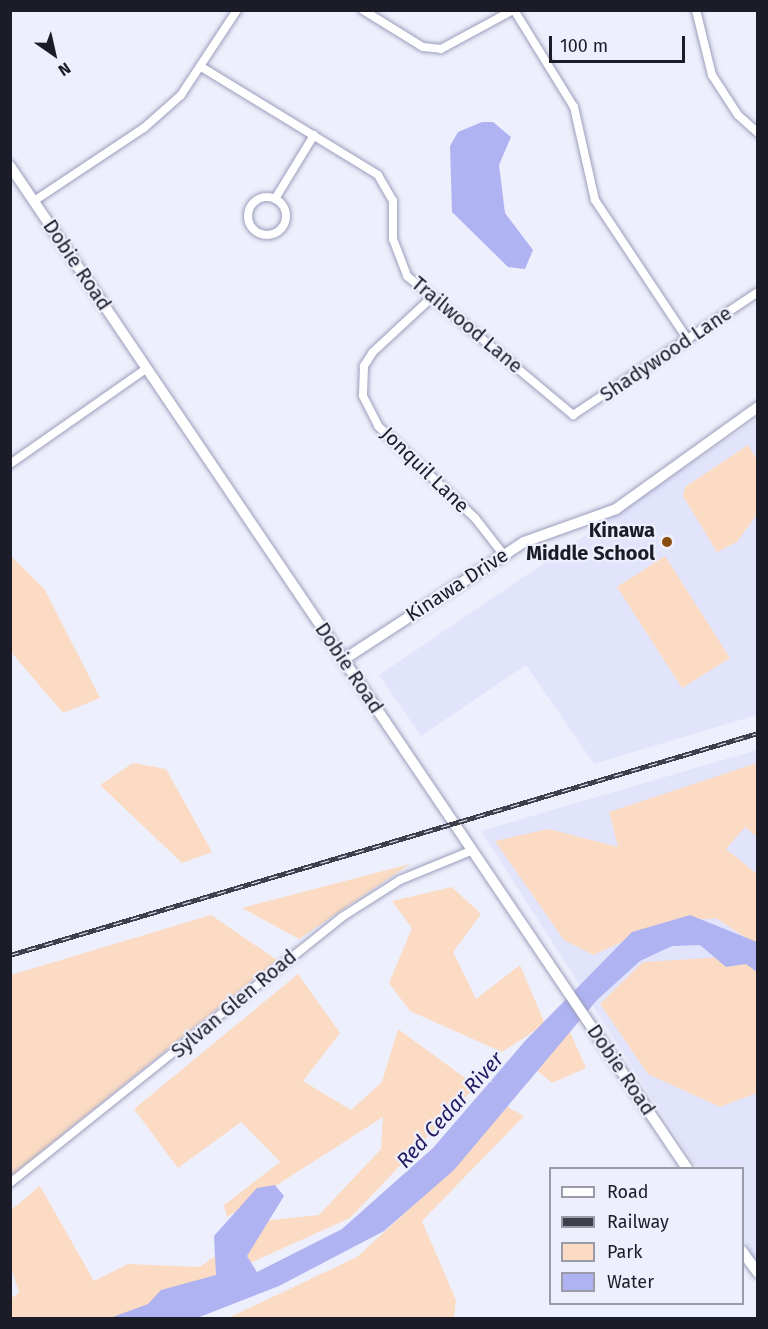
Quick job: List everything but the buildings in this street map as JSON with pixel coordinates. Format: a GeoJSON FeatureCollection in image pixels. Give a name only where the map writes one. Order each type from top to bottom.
{"type":"FeatureCollection","features":[{"type":"Feature","properties":{"kind":"street"},"geometry":{"type":"LineString","coordinates":[[34,201],[144,128],[203,68],[237,10]]}},
{"type":"Feature","properties":{"kind":"street"},"geometry":{"type":"LineString","coordinates":[[363,10],[423,46],[441,50],[514,10],[574,107],[595,200],[688,340]]}},
{"type":"Feature","properties":{"kind":"street"},"geometry":{"type":"LineString","coordinates":[[696,10],[712,75],[738,116],[758,134]]}},
{"type":"Feature","properties":{"kind":"street","name":"Trailwood Lane"},"geometry":{"type":"LineString","coordinates":[[203,68],[378,175],[388,188],[396,257],[430,299],[573,415]]}},
{"type":"Feature","properties":{"kind":"street"},"geometry":{"type":"LineString","coordinates":[[275,199],[314,135]]}},
{"type":"Feature","properties":{"kind":"street","name":"Dobie Road"},"geometry":{"type":"LineString","coordinates":[[10,166],[686,1167]]}},
{"type":"Feature","properties":{"kind":"street"},"geometry":{"type":"LineString","coordinates":[[263,197],[275,199],[286,214],[283,226],[261,233],[251,226],[250,208],[263,197]]}},
{"type":"Feature","properties":{"kind":"street","name":"Shadywood Lane"},"geometry":{"type":"LineString","coordinates":[[573,415],[758,292]]}},
{"type":"Feature","properties":{"kind":"street","name":"Jonquil Lane"},"geometry":{"type":"LineString","coordinates":[[430,299],[373,352],[364,366],[363,396],[378,426],[475,518],[503,554]]}},
{"type":"Feature","properties":{"kind":"street"},"geometry":{"type":"LineString","coordinates":[[10,464],[147,369]]}},
{"type":"Feature","properties":{"kind":"street","name":"Kinawa Drive"},"geometry":{"type":"LineString","coordinates":[[343,660],[503,554],[546,532],[616,509],[758,407]]}},
{"type":"Feature","properties":{"kind":"street","name":"Sylvan Glen Road"},"geometry":{"type":"LineString","coordinates":[[10,1183],[342,916],[399,880],[473,850]]}},
{"type":"Feature","properties":{"kind":"street"},"geometry":{"type":"LineString","coordinates":[[744,1254],[758,1273]]}},
{"type":"Feature","properties":{"kind":"shaded area","name":"Kinawa Middle School"},"geometry":{"type":"Polygon","coordinates":[[[757,419],[757,715],[594,764],[526,665],[421,736],[379,675],[757,419]]]}},
{"type":"Feature","properties":{"kind":"shaded area"},"geometry":{"type":"Polygon","coordinates":[[[757,750],[757,1263],[744,1242],[744,1167],[696,1167],[481,831],[757,750]]]}},
{"type":"Feature","properties":{"kind":"green space"},"geometry":{"type":"Polygon","coordinates":[[[748,445],[757,460],[757,514],[737,542],[717,552],[683,496],[685,487],[748,445]]]}},
{"type":"Feature","properties":{"kind":"green space"},"geometry":{"type":"Polygon","coordinates":[[[10,555],[45,590],[100,698],[63,713],[11,652],[10,555]]]}},
{"type":"Feature","properties":{"kind":"green space"},"geometry":{"type":"Polygon","coordinates":[[[665,556],[730,658],[682,688],[617,587],[665,556]]]}},
{"type":"Feature","properties":{"kind":"green space"},"geometry":{"type":"Polygon","coordinates":[[[133,763],[166,769],[212,852],[182,863],[100,785],[133,763]]]}},
{"type":"Feature","properties":{"kind":"green space"},"geometry":{"type":"Polygon","coordinates":[[[757,763],[757,837],[745,827],[726,849],[757,874],[757,945],[716,918],[664,923],[593,955],[564,940],[495,841],[549,829],[618,847],[609,812],[757,763]]]}},
{"type":"Feature","properties":{"kind":"green space"},"geometry":{"type":"Polygon","coordinates":[[[410,864],[299,939],[242,908],[410,864]]]}},
{"type":"Feature","properties":{"kind":"green space"},"geometry":{"type":"Polygon","coordinates":[[[452,887],[481,914],[453,952],[476,999],[520,965],[545,1024],[502,1052],[410,1011],[389,983],[412,928],[392,901],[452,887]]]}},
{"type":"Feature","properties":{"kind":"green space"},"geometry":{"type":"Polygon","coordinates":[[[211,915],[277,960],[11,1176],[11,975],[211,915]]]}},
{"type":"Feature","properties":{"kind":"green space"},"geometry":{"type":"Polygon","coordinates":[[[742,956],[757,970],[757,1093],[720,1107],[648,1074],[600,1004],[643,962],[742,956]]]}},
{"type":"Feature","properties":{"kind":"green space"},"geometry":{"type":"Polygon","coordinates":[[[298,974],[340,1033],[303,1081],[351,1110],[382,1082],[398,1029],[476,1086],[350,1218],[132,1316],[139,1318],[11,1318],[10,1299],[19,1293],[11,1268],[11,1210],[40,1186],[94,1281],[128,1264],[200,1267],[263,1221],[319,1215],[381,1149],[383,1117],[227,1217],[224,1205],[280,1162],[241,1122],[178,1168],[134,1109],[298,974]]]}},
{"type":"Feature","properties":{"kind":"green space"},"geometry":{"type":"Polygon","coordinates":[[[570,1032],[586,1068],[552,1083],[534,1068],[570,1032]]]}},
{"type":"Feature","properties":{"kind":"green space"},"geometry":{"type":"Polygon","coordinates":[[[504,1105],[524,1116],[422,1221],[456,1300],[454,1318],[228,1318],[357,1257],[443,1178],[504,1105]]]}},
{"type":"Feature","properties":{"kind":"water"},"geometry":{"type":"Polygon","coordinates":[[[482,122],[493,122],[511,137],[499,165],[505,213],[533,250],[525,269],[508,267],[452,212],[450,146],[458,132],[482,122]]]}},
{"type":"Feature","properties":{"kind":"water"},"geometry":{"type":"Polygon","coordinates":[[[690,915],[757,942],[757,972],[746,964],[726,967],[700,945],[672,946],[640,961],[597,1000],[454,1170],[384,1231],[279,1286],[197,1318],[110,1318],[148,1304],[161,1290],[216,1275],[214,1236],[257,1188],[275,1185],[284,1196],[247,1256],[257,1272],[342,1229],[433,1148],[525,1041],[632,932],[690,915]]]}},
{"type":"Feature","properties":{"kind":"railway"},"geometry":{"type":"LineString","coordinates":[[10,955],[758,733]]}},
{"type":"Feature","properties":{"kind":"place","name":"Kinawa Middle School"},"geometry":{"type":"Point","coordinates":[667,542]}},
{"type":"Feature","properties":{"kind":"water label","name":"Red Cedar River"},"geometry":{"type":"Point","coordinates":[450,1110]}}]}
